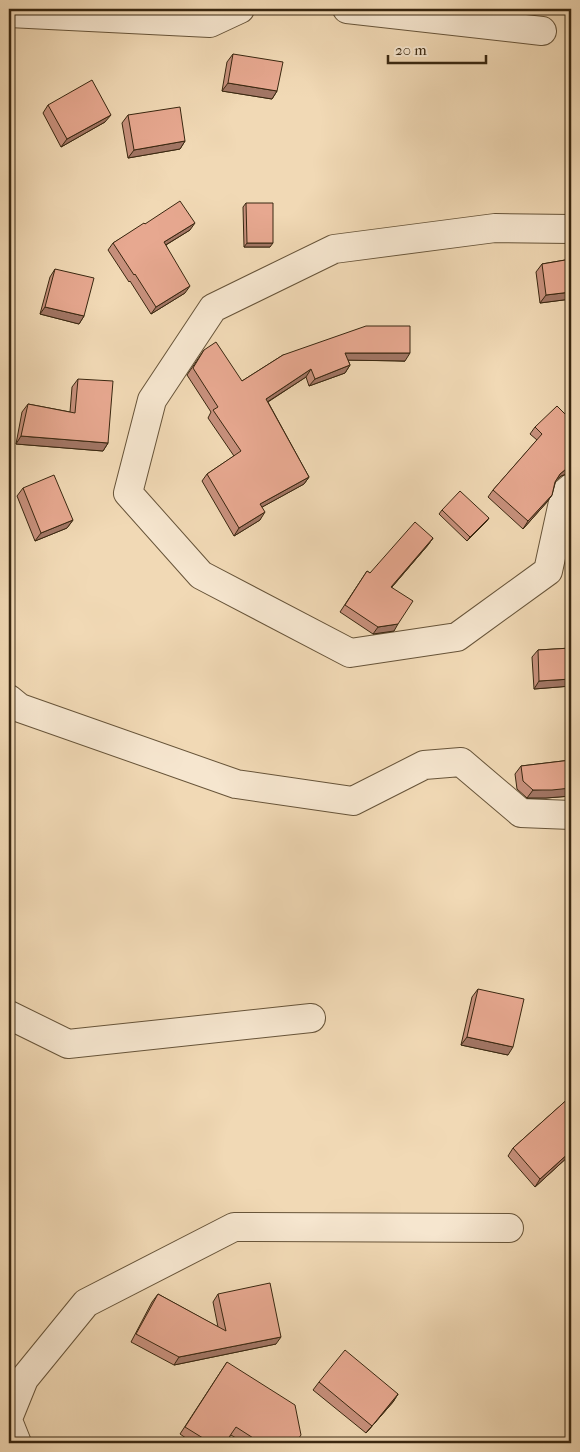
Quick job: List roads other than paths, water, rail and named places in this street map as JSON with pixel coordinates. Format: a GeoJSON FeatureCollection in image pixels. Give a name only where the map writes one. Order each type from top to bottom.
{"type":"FeatureCollection","features":[{"type":"Feature","properties":{"kind":"street"},"geometry":{"type":"LineString","coordinates":[[9,13],[210,22],[240,9]]}},
{"type":"Feature","properties":{"kind":"street"},"geometry":{"type":"LineString","coordinates":[[347,9],[542,31]]}},
{"type":"Feature","properties":{"kind":"street"},"geometry":{"type":"LineString","coordinates":[[571,229],[495,228],[334,249],[213,308],[152,400],[128,493],[201,575],[350,653],[456,636],[548,571],[565,494],[571,488]]}},
{"type":"Feature","properties":{"kind":"street"},"geometry":{"type":"LineString","coordinates":[[9,699],[20,708],[236,784],[353,801],[424,765],[461,762],[521,814],[571,815]]}},
{"type":"Feature","properties":{"kind":"street"},"geometry":{"type":"LineString","coordinates":[[9,1015],[68,1044],[311,1018]]}},
{"type":"Feature","properties":{"kind":"street"},"geometry":{"type":"LineString","coordinates":[[9,1416],[24,1378],[86,1303],[234,1227],[509,1228]]}},
{"type":"Feature","properties":{"kind":"street"},"geometry":{"type":"LineString","coordinates":[[9,1423],[17,1443]]}}]}
